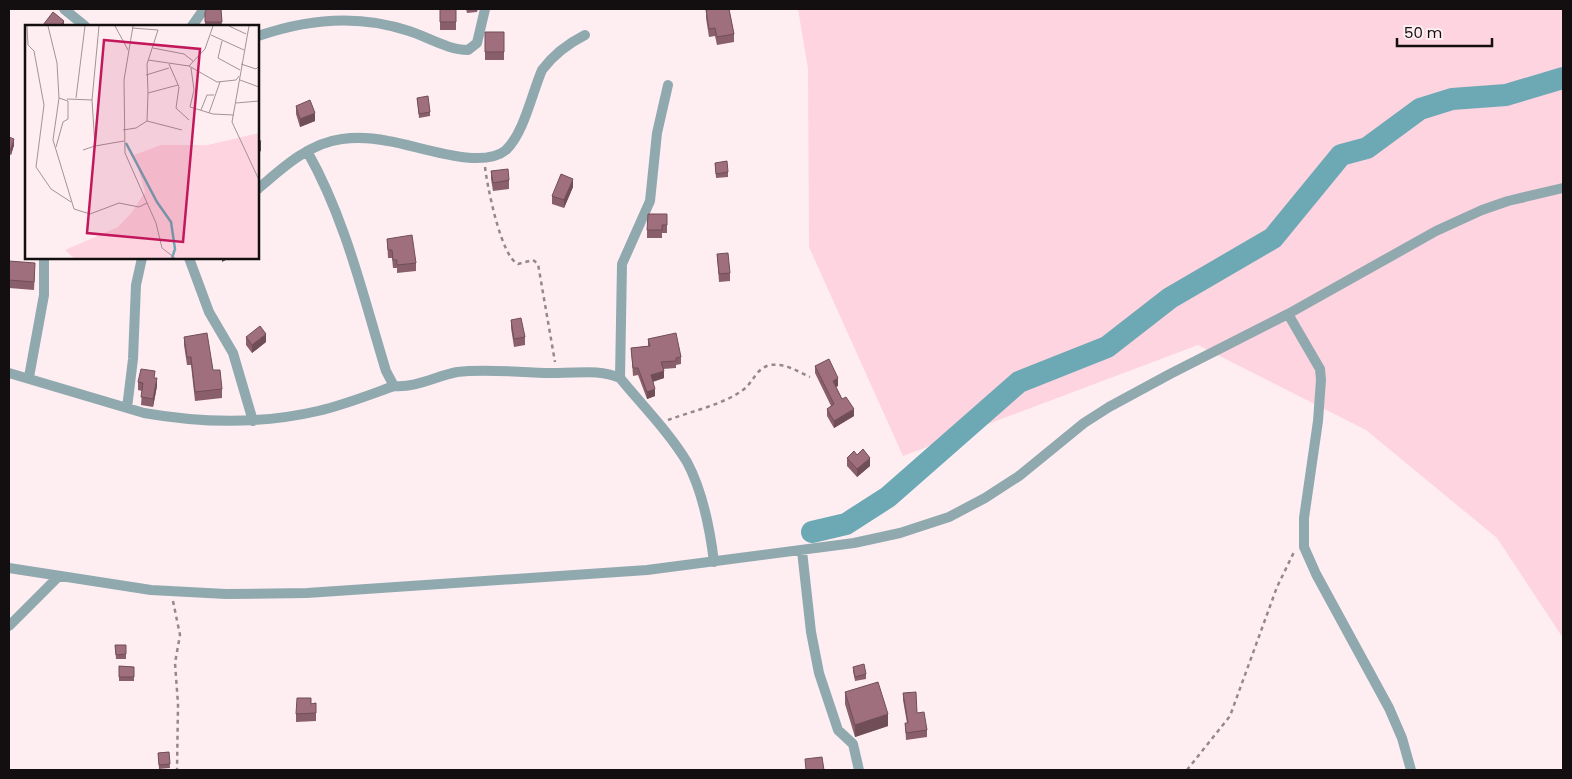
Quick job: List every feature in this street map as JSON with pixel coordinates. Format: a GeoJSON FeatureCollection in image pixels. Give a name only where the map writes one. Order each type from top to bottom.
{"type":"FeatureCollection","features":[{"type":"Feature","properties":{"kind":"street"},"geometry":{"type":"LineString","coordinates":[[64,9],[84,25]]}},
{"type":"Feature","properties":{"kind":"street"},"geometry":{"type":"LineString","coordinates":[[193,25],[204,9]]}},
{"type":"Feature","properties":{"kind":"street"},"geometry":{"type":"LineString","coordinates":[[259,36],[285,27],[338,19],[408,30],[456,48],[468,50],[477,43],[485,9]]}},
{"type":"Feature","properties":{"kind":"street"},"geometry":{"type":"LineString","coordinates":[[259,187],[307,151],[325,143],[342,139],[372,139],[412,145],[450,156],[484,158],[498,155],[511,144],[542,70],[558,52],[584,35]]}},
{"type":"Feature","properties":{"kind":"street"},"geometry":{"type":"LineString","coordinates":[[620,378],[622,264],[650,202],[658,126],[668,85]]}},
{"type":"Feature","properties":{"kind":"street"},"geometry":{"type":"LineString","coordinates":[[307,151],[322,177],[345,233],[386,371],[394,386]]}},
{"type":"Feature","properties":{"kind":"street"},"geometry":{"type":"LineString","coordinates":[[9,568],[90,582],[170,591],[226,594],[307,593],[533,579],[714,562],[802,551],[900,534],[949,517],[1003,487],[1084,423],[1109,407],[1288,314],[1460,219],[1508,201],[1563,188]]}},
{"type":"Feature","properties":{"kind":"street"},"geometry":{"type":"LineString","coordinates":[[29,377],[44,295],[44,259]]}},
{"type":"Feature","properties":{"kind":"street"},"geometry":{"type":"LineString","coordinates":[[126,408],[133,359],[136,285],[142,259]]}},
{"type":"Feature","properties":{"kind":"street"},"geometry":{"type":"LineString","coordinates":[[189,259],[209,312],[233,353],[253,421]]}},
{"type":"Feature","properties":{"kind":"street"},"geometry":{"type":"LineString","coordinates":[[1288,314],[1320,368],[1321,380],[1318,421],[1302,536],[1307,557],[1389,708],[1402,738],[1411,770]]}},
{"type":"Feature","properties":{"kind":"street"},"geometry":{"type":"LineString","coordinates":[[9,373],[29,377],[126,408],[164,416],[253,421],[316,411],[394,386],[410,385],[462,372],[556,374],[596,371],[620,378],[657,423],[687,464],[706,515],[714,562]]}},
{"type":"Feature","properties":{"kind":"street"},"geometry":{"type":"LineString","coordinates":[[802,551],[811,632],[819,673],[838,730],[853,744],[859,770]]}},
{"type":"Feature","properties":{"kind":"street"},"geometry":{"type":"LineString","coordinates":[[9,626],[59,576]]}},
{"type":"Feature","properties":{"kind":"path"},"geometry":{"type":"LineString","coordinates":[[484,158],[490,194],[510,258],[518,264],[533,260],[539,268],[556,374]]}},
{"type":"Feature","properties":{"kind":"path"},"geometry":{"type":"LineString","coordinates":[[657,423],[740,392],[750,384],[759,370],[768,366],[784,365],[810,378]]}},
{"type":"Feature","properties":{"kind":"path"},"geometry":{"type":"LineString","coordinates":[[1187,770],[1230,716],[1277,587],[1302,536]]}},
{"type":"Feature","properties":{"kind":"path"},"geometry":{"type":"LineString","coordinates":[[170,591],[180,635],[175,663],[178,704],[177,770]]}},
{"type":"Feature","properties":{"kind":"shaded area"},"geometry":{"type":"Polygon","coordinates":[[[798,9],[1563,9],[1563,638],[1497,538],[1366,430],[1198,345],[903,456],[809,247],[808,69],[798,9]]]}},
{"type":"Feature","properties":{"kind":"building"},"geometry":{"type":"Polygon","coordinates":[[[207,9],[221,9],[222,22],[205,22],[205,12],[207,9]]]}},
{"type":"Feature","properties":{"kind":"building"},"geometry":{"type":"Polygon","coordinates":[[[440,9],[456,9],[456,22],[440,22],[440,9]]]}},
{"type":"Feature","properties":{"kind":"building"},"geometry":{"type":"Polygon","coordinates":[[[729,9],[734,34],[717,37],[715,28],[709,29],[706,10],[729,9]]]}},
{"type":"Feature","properties":{"kind":"building"},"geometry":{"type":"Polygon","coordinates":[[[53,12],[64,21],[61,25],[43,25],[53,12]]]}},
{"type":"Feature","properties":{"kind":"building"},"geometry":{"type":"Polygon","coordinates":[[[485,32],[504,32],[504,52],[485,52],[485,32]]]}},
{"type":"Feature","properties":{"kind":"building"},"geometry":{"type":"Polygon","coordinates":[[[428,96],[430,112],[419,114],[417,98],[428,96]]]}},
{"type":"Feature","properties":{"kind":"building"},"geometry":{"type":"Polygon","coordinates":[[[310,100],[315,113],[300,119],[296,106],[310,100]]]}},
{"type":"Feature","properties":{"kind":"building"},"geometry":{"type":"Polygon","coordinates":[[[9,137],[14,139],[11,149],[9,148],[9,137]]]}},
{"type":"Feature","properties":{"kind":"building"},"geometry":{"type":"Polygon","coordinates":[[[727,161],[728,172],[716,174],[715,163],[727,161]]]}},
{"type":"Feature","properties":{"kind":"building"},"geometry":{"type":"Polygon","coordinates":[[[508,169],[509,180],[493,183],[491,171],[508,169]]]}},
{"type":"Feature","properties":{"kind":"building"},"geometry":{"type":"Polygon","coordinates":[[[561,174],[573,179],[564,200],[552,196],[561,174]]]}},
{"type":"Feature","properties":{"kind":"building"},"geometry":{"type":"Polygon","coordinates":[[[648,214],[667,214],[667,225],[662,225],[662,230],[647,230],[648,214]]]}},
{"type":"Feature","properties":{"kind":"building"},"geometry":{"type":"Polygon","coordinates":[[[412,235],[416,263],[397,265],[397,260],[393,260],[392,250],[388,250],[387,239],[412,235]]]}},
{"type":"Feature","properties":{"kind":"building"},"geometry":{"type":"Polygon","coordinates":[[[728,253],[730,273],[719,274],[717,254],[728,253]]]}},
{"type":"Feature","properties":{"kind":"building"},"geometry":{"type":"Polygon","coordinates":[[[9,261],[35,263],[34,282],[9,280],[9,261]]]}},
{"type":"Feature","properties":{"kind":"building"},"geometry":{"type":"Polygon","coordinates":[[[521,318],[525,337],[514,339],[511,320],[521,318]]]}},
{"type":"Feature","properties":{"kind":"building"},"geometry":{"type":"Polygon","coordinates":[[[260,326],[266,334],[252,345],[246,337],[260,326]]]}},
{"type":"Feature","properties":{"kind":"building"},"geometry":{"type":"Polygon","coordinates":[[[207,333],[213,370],[220,370],[222,389],[195,392],[191,357],[187,357],[184,337],[207,333]]]}},
{"type":"Feature","properties":{"kind":"building"},"geometry":{"type":"Polygon","coordinates":[[[676,333],[681,357],[676,358],[676,361],[661,362],[664,371],[651,375],[655,389],[647,392],[638,368],[633,368],[631,348],[650,346],[648,339],[676,333]]]}},
{"type":"Feature","properties":{"kind":"building"},"geometry":{"type":"Polygon","coordinates":[[[829,359],[838,378],[833,381],[842,399],[846,397],[854,409],[834,421],[827,409],[834,404],[815,366],[829,359]]]}},
{"type":"Feature","properties":{"kind":"building"},"geometry":{"type":"Polygon","coordinates":[[[141,369],[155,371],[154,378],[157,378],[153,399],[141,397],[143,383],[138,382],[141,369]]]}},
{"type":"Feature","properties":{"kind":"building"},"geometry":{"type":"Polygon","coordinates":[[[863,449],[870,458],[857,469],[847,458],[854,451],[857,455],[863,449]]]}},
{"type":"Feature","properties":{"kind":"building"},"geometry":{"type":"Polygon","coordinates":[[[115,645],[126,645],[126,654],[116,655],[115,645]]]}},
{"type":"Feature","properties":{"kind":"building"},"geometry":{"type":"Polygon","coordinates":[[[864,664],[866,674],[855,677],[853,667],[864,664]]]}},
{"type":"Feature","properties":{"kind":"building"},"geometry":{"type":"Polygon","coordinates":[[[119,666],[134,667],[134,677],[119,677],[119,666]]]}},
{"type":"Feature","properties":{"kind":"building"},"geometry":{"type":"Polygon","coordinates":[[[878,682],[888,714],[855,725],[845,692],[878,682]]]}},
{"type":"Feature","properties":{"kind":"building"},"geometry":{"type":"Polygon","coordinates":[[[916,692],[917,713],[924,712],[927,730],[906,733],[905,723],[908,723],[903,693],[916,692]]]}},
{"type":"Feature","properties":{"kind":"building"},"geometry":{"type":"Polygon","coordinates":[[[297,698],[311,698],[311,704],[316,703],[316,713],[296,714],[297,698]]]}},
{"type":"Feature","properties":{"kind":"building"},"geometry":{"type":"Polygon","coordinates":[[[169,752],[170,764],[159,765],[158,753],[169,752]]]}},
{"type":"Feature","properties":{"kind":"building"},"geometry":{"type":"Polygon","coordinates":[[[822,757],[824,770],[806,770],[805,759],[822,757]]]}},
{"type":"Feature","properties":{"kind":"waterway"},"geometry":{"type":"LineString","coordinates":[[812,532],[846,524],[888,497],[1019,382],[1107,347],[1170,298],[1273,238],[1341,155],[1367,148],[1420,109],[1452,99],[1506,95],[1563,78]]}}]}
